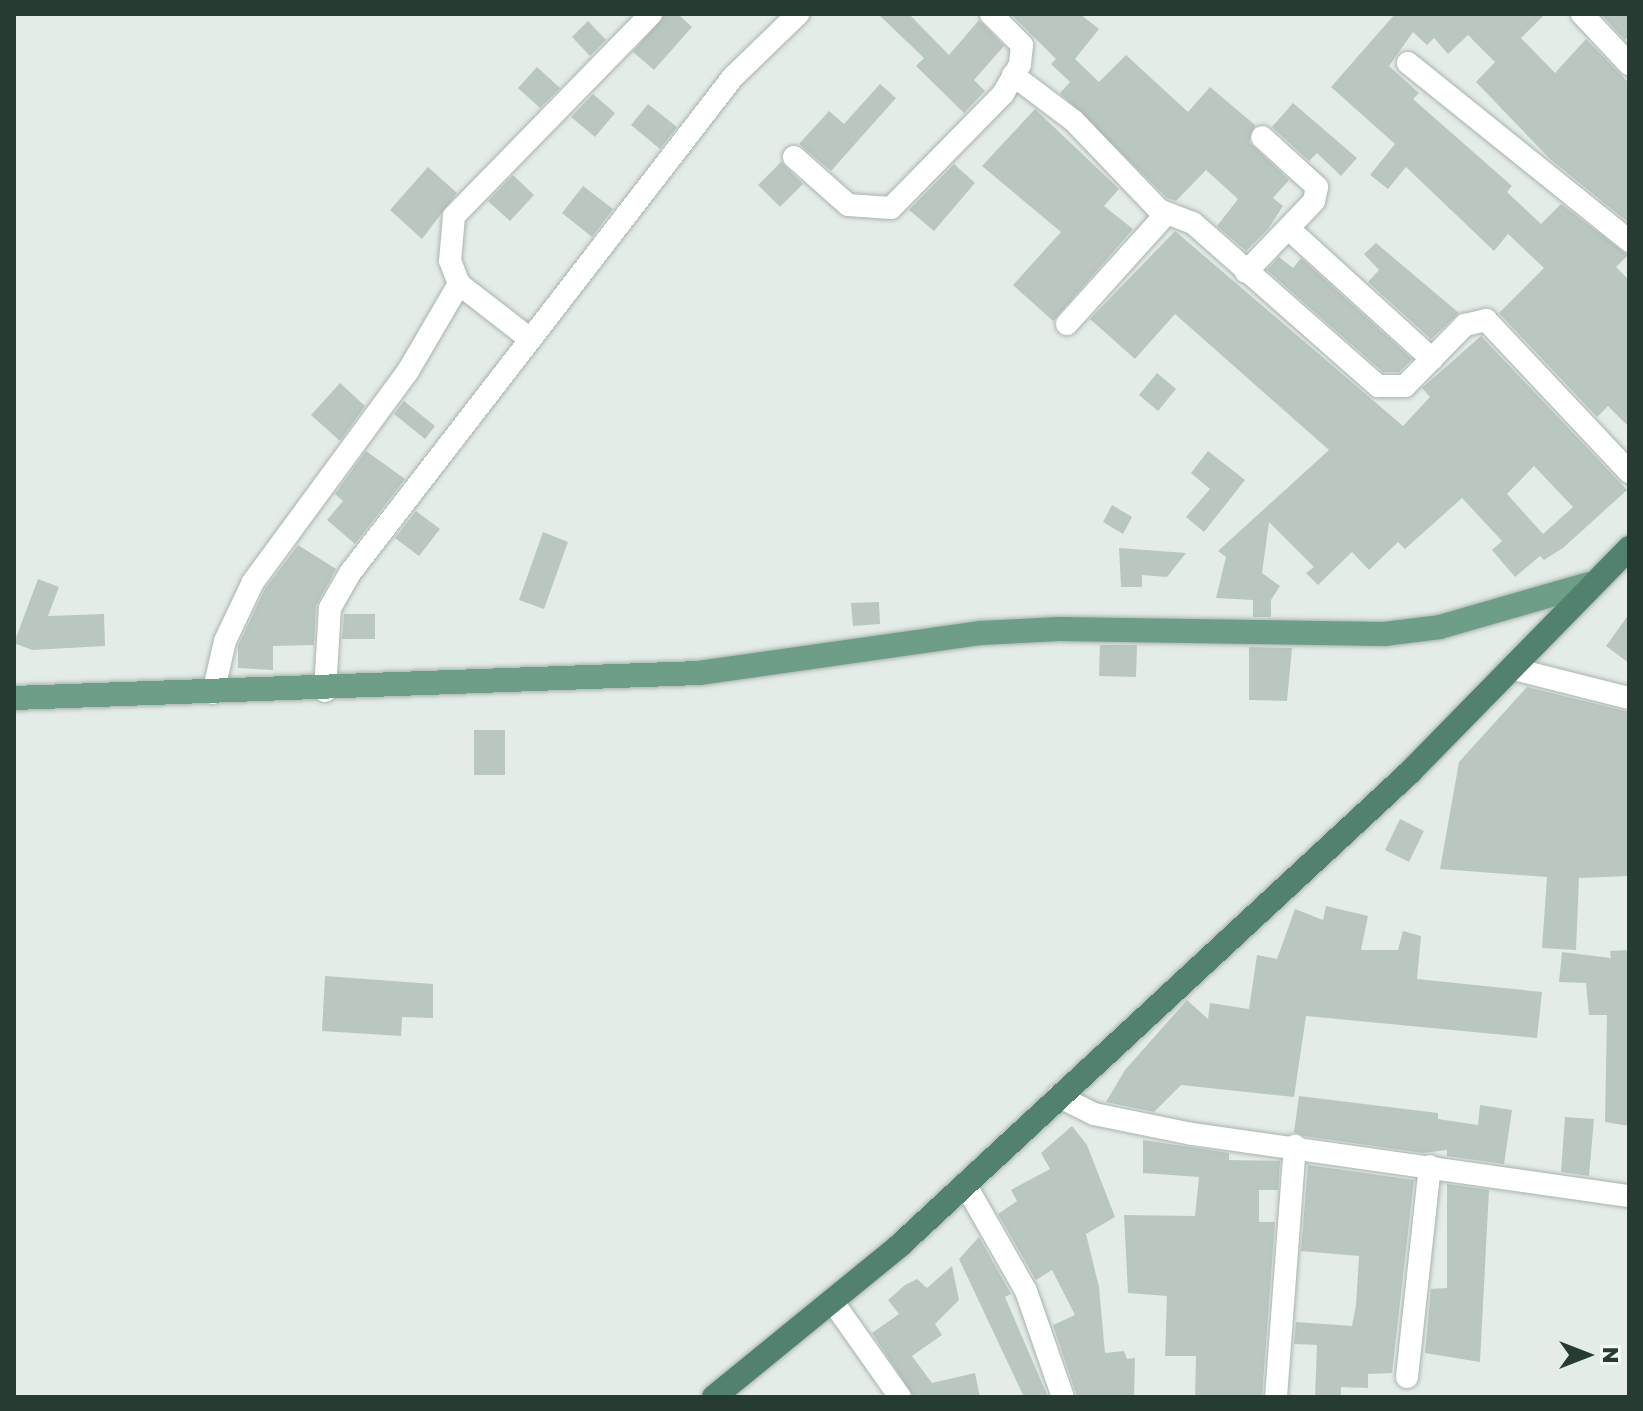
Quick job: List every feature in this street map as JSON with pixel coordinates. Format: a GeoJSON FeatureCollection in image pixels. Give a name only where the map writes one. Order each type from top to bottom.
{"type":"FeatureCollection","features":[{"type":"Feature","properties":{"kind":"highway"},"geometry":{"type":"LineString","coordinates":[[714,1397],[833,1302],[965,1184],[1514,669],[1589,584],[1629,548]]}},
{"type":"Feature","properties":{"kind":"main road"},"geometry":{"type":"LineString","coordinates":[[14,698],[325,691],[699,673],[981,633],[1105,627],[1384,634],[1440,627],[1589,584]]}},
{"type":"Feature","properties":{"kind":"street"},"geometry":{"type":"LineString","coordinates":[[530,339],[459,284],[450,261],[454,216],[651,14]]}},
{"type":"Feature","properties":{"kind":"street"},"geometry":{"type":"LineString","coordinates":[[325,691],[337,594],[733,77],[798,14]]}},
{"type":"Feature","properties":{"kind":"street"},"geometry":{"type":"LineString","coordinates":[[794,157],[836,198],[883,212],[1003,94],[1013,75],[1022,45],[991,14]]}},
{"type":"Feature","properties":{"kind":"street"},"geometry":{"type":"LineString","coordinates":[[1582,14],[1629,64]]}},
{"type":"Feature","properties":{"kind":"street"},"geometry":{"type":"LineString","coordinates":[[1408,63],[1629,241]]}},
{"type":"Feature","properties":{"kind":"street"},"geometry":{"type":"LineString","coordinates":[[1013,75],[1074,121],[1165,215],[1193,223],[1378,386],[1405,386],[1471,320],[1486,320],[1629,472]]}},
{"type":"Feature","properties":{"kind":"street"},"geometry":{"type":"LineString","coordinates":[[1246,272],[1290,230],[1314,201],[1317,187],[1262,137]]}},
{"type":"Feature","properties":{"kind":"street"},"geometry":{"type":"LineString","coordinates":[[1067,324],[1165,215]]}},
{"type":"Feature","properties":{"kind":"street"},"geometry":{"type":"LineString","coordinates":[[1290,230],[1432,359]]}},
{"type":"Feature","properties":{"kind":"street"},"geometry":{"type":"LineString","coordinates":[[213,693],[225,641],[253,582],[408,371],[459,284]]}},
{"type":"Feature","properties":{"kind":"street"},"geometry":{"type":"LineString","coordinates":[[1514,669],[1629,698]]}},
{"type":"Feature","properties":{"kind":"street"},"geometry":{"type":"LineString","coordinates":[[1058,1096],[1094,1114],[1629,1196]]}},
{"type":"Feature","properties":{"kind":"street"},"geometry":{"type":"LineString","coordinates":[[1276,1397],[1295,1146]]}},
{"type":"Feature","properties":{"kind":"street"},"geometry":{"type":"LineString","coordinates":[[1407,1377],[1430,1166]]}},
{"type":"Feature","properties":{"kind":"street"},"geometry":{"type":"LineString","coordinates":[[965,1184],[1026,1291],[1063,1397]]}},
{"type":"Feature","properties":{"kind":"street"},"geometry":{"type":"LineString","coordinates":[[833,1302],[900,1397]]}},
{"type":"Feature","properties":{"kind":"building"},"geometry":{"type":"Polygon","coordinates":[[[665,14],[678,14],[692,27],[654,70],[633,52],[665,14]]]}},
{"type":"Feature","properties":{"kind":"building"},"geometry":{"type":"Polygon","coordinates":[[[878,14],[909,14],[949,55],[979,20],[1004,46],[974,80],[985,91],[964,113],[916,66],[924,58],[878,14]]]}},
{"type":"Feature","properties":{"kind":"building"},"geometry":{"type":"Polygon","coordinates":[[[1011,14],[1080,14],[1099,29],[1075,59],[1099,82],[1126,55],[1188,112],[1210,87],[1255,125],[1249,142],[1289,180],[1273,198],[1283,206],[1268,229],[1246,251],[1217,226],[1238,199],[1206,170],[1176,201],[1167,198],[1060,93],[1070,82],[1051,64],[1056,59],[1011,14]]]}},
{"type":"Feature","properties":{"kind":"building"},"geometry":{"type":"Polygon","coordinates":[[[1395,14],[1545,14],[1521,38],[1555,73],[1586,39],[1629,83],[1629,223],[1550,159],[1476,82],[1495,62],[1468,35],[1448,54],[1434,38],[1427,45],[1413,32],[1389,66],[1419,93],[1413,99],[1512,186],[1507,192],[1541,224],[1561,204],[1628,255],[1616,267],[1629,280],[1629,427],[1608,406],[1597,417],[1499,313],[1544,268],[1508,234],[1494,251],[1406,167],[1388,189],[1370,175],[1395,144],[1331,87],[1395,14]]]}},
{"type":"Feature","properties":{"kind":"building"},"geometry":{"type":"Polygon","coordinates":[[[1601,14],[1629,14],[1629,36],[1625,40],[1601,14]]]}},
{"type":"Feature","properties":{"kind":"building"},"geometry":{"type":"Polygon","coordinates":[[[588,21],[606,40],[590,56],[572,37],[588,21]]]}},
{"type":"Feature","properties":{"kind":"building"},"geometry":{"type":"Polygon","coordinates":[[[537,67],[560,88],[540,108],[518,88],[537,67]]]}},
{"type":"Feature","properties":{"kind":"building"},"geometry":{"type":"Polygon","coordinates":[[[880,84],[896,98],[831,171],[799,144],[829,111],[844,124],[880,84]]]}},
{"type":"Feature","properties":{"kind":"building"},"geometry":{"type":"Polygon","coordinates":[[[593,94],[615,113],[595,137],[571,117],[593,94]]]}},
{"type":"Feature","properties":{"kind":"building"},"geometry":{"type":"Polygon","coordinates":[[[1293,103],[1357,158],[1341,176],[1317,153],[1309,161],[1272,127],[1293,103]]]}},
{"type":"Feature","properties":{"kind":"building"},"geometry":{"type":"Polygon","coordinates":[[[648,104],[677,127],[660,149],[631,125],[648,104]]]}},
{"type":"Feature","properties":{"kind":"building"},"geometry":{"type":"Polygon","coordinates":[[[1035,109],[1119,189],[1104,206],[1133,229],[1053,321],[1013,285],[1061,232],[982,166],[1035,109]]]}},
{"type":"Feature","properties":{"kind":"building"},"geometry":{"type":"Polygon","coordinates":[[[781,162],[803,184],[780,207],[758,185],[781,162]]]}},
{"type":"Feature","properties":{"kind":"building"},"geometry":{"type":"Polygon","coordinates":[[[954,164],[975,183],[934,231],[909,210],[954,164]]]}},
{"type":"Feature","properties":{"kind":"building"},"geometry":{"type":"Polygon","coordinates":[[[428,167],[457,193],[422,239],[390,210],[428,167]]]}},
{"type":"Feature","properties":{"kind":"building"},"geometry":{"type":"Polygon","coordinates":[[[513,175],[534,195],[510,221],[488,201],[513,175]]]}},
{"type":"Feature","properties":{"kind":"building"},"geometry":{"type":"Polygon","coordinates":[[[583,186],[613,209],[592,237],[562,213],[583,186]]]}},
{"type":"Feature","properties":{"kind":"building"},"geometry":{"type":"Polygon","coordinates":[[[1175,231],[1403,426],[1430,397],[1422,388],[1481,336],[1627,490],[1563,548],[1544,560],[1540,556],[1515,577],[1492,550],[1502,541],[1462,498],[1405,549],[1398,542],[1369,570],[1352,552],[1318,585],[1306,573],[1314,567],[1269,522],[1262,573],[1280,586],[1271,600],[1271,617],[1253,617],[1253,600],[1216,598],[1226,557],[1218,551],[1329,450],[1175,314],[1135,359],[1090,319],[1175,231]],[[1534,466],[1507,494],[1543,534],[1573,507],[1534,466]]]}},
{"type":"Feature","properties":{"kind":"building"},"geometry":{"type":"Polygon","coordinates":[[[1376,243],[1459,313],[1431,339],[1368,282],[1379,270],[1364,254],[1376,243]]]}},
{"type":"Feature","properties":{"kind":"building"},"geometry":{"type":"Polygon","coordinates":[[[1279,257],[1293,268],[1301,258],[1412,359],[1399,372],[1383,372],[1267,270],[1279,257]]]}},
{"type":"Feature","properties":{"kind":"building"},"geometry":{"type":"Polygon","coordinates":[[[1157,373],[1176,389],[1158,411],[1139,395],[1157,373]]]}},
{"type":"Feature","properties":{"kind":"building"},"geometry":{"type":"Polygon","coordinates":[[[340,383],[365,406],[340,441],[311,415],[340,383]]]}},
{"type":"Feature","properties":{"kind":"building"},"geometry":{"type":"Polygon","coordinates":[[[404,401],[435,426],[425,439],[394,414],[404,401]]]}},
{"type":"Feature","properties":{"kind":"building"},"geometry":{"type":"Polygon","coordinates":[[[366,451],[405,479],[355,544],[327,520],[343,501],[335,494],[366,451]]]}},
{"type":"Feature","properties":{"kind":"building"},"geometry":{"type":"Polygon","coordinates":[[[1208,451],[1245,480],[1204,532],[1186,517],[1210,489],[1191,473],[1208,451]]]}},
{"type":"Feature","properties":{"kind":"building"},"geometry":{"type":"Polygon","coordinates":[[[1112,505],[1132,517],[1123,534],[1103,522],[1112,505]]]}},
{"type":"Feature","properties":{"kind":"building"},"geometry":{"type":"Polygon","coordinates":[[[416,511],[440,529],[419,556],[395,538],[416,511]]]}},
{"type":"Feature","properties":{"kind":"building"},"geometry":{"type":"Polygon","coordinates":[[[543,532],[568,542],[544,609],[519,600],[543,532]]]}},
{"type":"Feature","properties":{"kind":"building"},"geometry":{"type":"Polygon","coordinates":[[[298,545],[336,569],[316,606],[314,645],[273,646],[273,670],[238,668],[238,646],[265,589],[298,545]]]}},
{"type":"Feature","properties":{"kind":"building"},"geometry":{"type":"Polygon","coordinates":[[[1119,548],[1186,553],[1167,577],[1142,575],[1142,587],[1121,587],[1119,548]]]}},
{"type":"Feature","properties":{"kind":"building"},"geometry":{"type":"Polygon","coordinates":[[[38,579],[59,587],[48,616],[104,614],[105,646],[32,650],[14,643],[38,579]]]}},
{"type":"Feature","properties":{"kind":"building"},"geometry":{"type":"Polygon","coordinates":[[[879,602],[880,624],[853,626],[851,603],[879,602]]]}},
{"type":"Feature","properties":{"kind":"building"},"geometry":{"type":"Polygon","coordinates":[[[344,614],[375,614],[375,639],[342,639],[344,614]]]}},
{"type":"Feature","properties":{"kind":"building"},"geometry":{"type":"Polygon","coordinates":[[[1629,614],[1629,663],[1606,646],[1629,614]]]}},
{"type":"Feature","properties":{"kind":"building"},"geometry":{"type":"Polygon","coordinates":[[[1100,645],[1137,645],[1136,677],[1099,676],[1100,645]]]}},
{"type":"Feature","properties":{"kind":"building"},"geometry":{"type":"Polygon","coordinates":[[[1249,647],[1292,648],[1287,701],[1249,700],[1249,647]]]}},
{"type":"Feature","properties":{"kind":"building"},"geometry":{"type":"Polygon","coordinates":[[[1527,687],[1629,712],[1629,876],[1579,878],[1576,950],[1542,948],[1547,877],[1440,869],[1459,762],[1527,687]]]}},
{"type":"Feature","properties":{"kind":"building"},"geometry":{"type":"Polygon","coordinates":[[[474,730],[505,730],[505,775],[474,775],[474,730]]]}},
{"type":"Feature","properties":{"kind":"building"},"geometry":{"type":"Polygon","coordinates":[[[1400,819],[1424,831],[1409,862],[1385,850],[1400,819]]]}},
{"type":"Feature","properties":{"kind":"building"},"geometry":{"type":"Polygon","coordinates":[[[1326,906],[1368,916],[1361,950],[1398,950],[1403,931],[1421,936],[1417,979],[1542,992],[1537,1038],[1306,1016],[1294,1097],[1181,1085],[1154,1112],[1106,1102],[1125,1070],[1187,1000],[1208,1019],[1210,1003],[1249,1009],[1257,955],[1277,959],[1295,909],[1323,920],[1326,906]]]}},
{"type":"Feature","properties":{"kind":"building"},"geometry":{"type":"Polygon","coordinates":[[[1629,950],[1629,1126],[1605,1122],[1607,1015],[1589,1015],[1586,983],[1559,982],[1562,952],[1611,958],[1610,951],[1629,950]]]}},
{"type":"Feature","properties":{"kind":"building"},"geometry":{"type":"Polygon","coordinates":[[[325,976],[433,984],[433,1018],[402,1017],[401,1036],[322,1031],[325,976]]]}},
{"type":"Feature","properties":{"kind":"building"},"geometry":{"type":"Polygon","coordinates":[[[1299,1096],[1438,1113],[1438,1119],[1478,1125],[1480,1105],[1512,1110],[1504,1164],[1447,1156],[1447,1150],[1423,1153],[1304,1136],[1294,1132],[1299,1096]]]}},
{"type":"Feature","properties":{"kind":"building"},"geometry":{"type":"Polygon","coordinates":[[[1565,1117],[1594,1119],[1589,1176],[1561,1172],[1565,1117]]]}},
{"type":"Feature","properties":{"kind":"building"},"geometry":{"type":"Polygon","coordinates":[[[1072,1126],[1087,1145],[1115,1217],[1086,1234],[1099,1287],[1105,1353],[1124,1351],[1127,1359],[1135,1358],[1134,1397],[1077,1396],[1053,1325],[1075,1315],[1052,1270],[1036,1280],[998,1214],[1017,1201],[1011,1190],[1050,1169],[1041,1153],[1072,1126]]]}},
{"type":"Feature","properties":{"kind":"building"},"geometry":{"type":"Polygon","coordinates":[[[1143,1140],[1229,1153],[1229,1160],[1280,1161],[1278,1190],[1259,1190],[1259,1222],[1275,1222],[1262,1397],[1195,1397],[1196,1356],[1165,1356],[1167,1296],[1128,1293],[1124,1215],[1195,1216],[1199,1177],[1143,1173],[1143,1140]]]}},
{"type":"Feature","properties":{"kind":"building"},"geometry":{"type":"Polygon","coordinates":[[[1308,1165],[1414,1180],[1392,1373],[1368,1374],[1368,1388],[1341,1387],[1341,1397],[1315,1397],[1317,1345],[1294,1344],[1296,1322],[1352,1326],[1356,1305],[1359,1256],[1301,1251],[1308,1165]]]}},
{"type":"Feature","properties":{"kind":"building"},"geometry":{"type":"Polygon","coordinates":[[[1447,1184],[1489,1190],[1480,1362],[1425,1353],[1431,1289],[1447,1288],[1447,1184]]]}},
{"type":"Feature","properties":{"kind":"building"},"geometry":{"type":"Polygon","coordinates":[[[979,1237],[1011,1294],[1005,1297],[1048,1397],[1024,1397],[959,1259],[979,1237]]]}},
{"type":"Feature","properties":{"kind":"building"},"geometry":{"type":"Polygon","coordinates":[[[952,1266],[959,1300],[935,1324],[942,1335],[912,1356],[932,1383],[975,1373],[980,1397],[914,1397],[872,1333],[899,1314],[888,1300],[905,1285],[917,1279],[927,1288],[952,1266]]]}}]}
